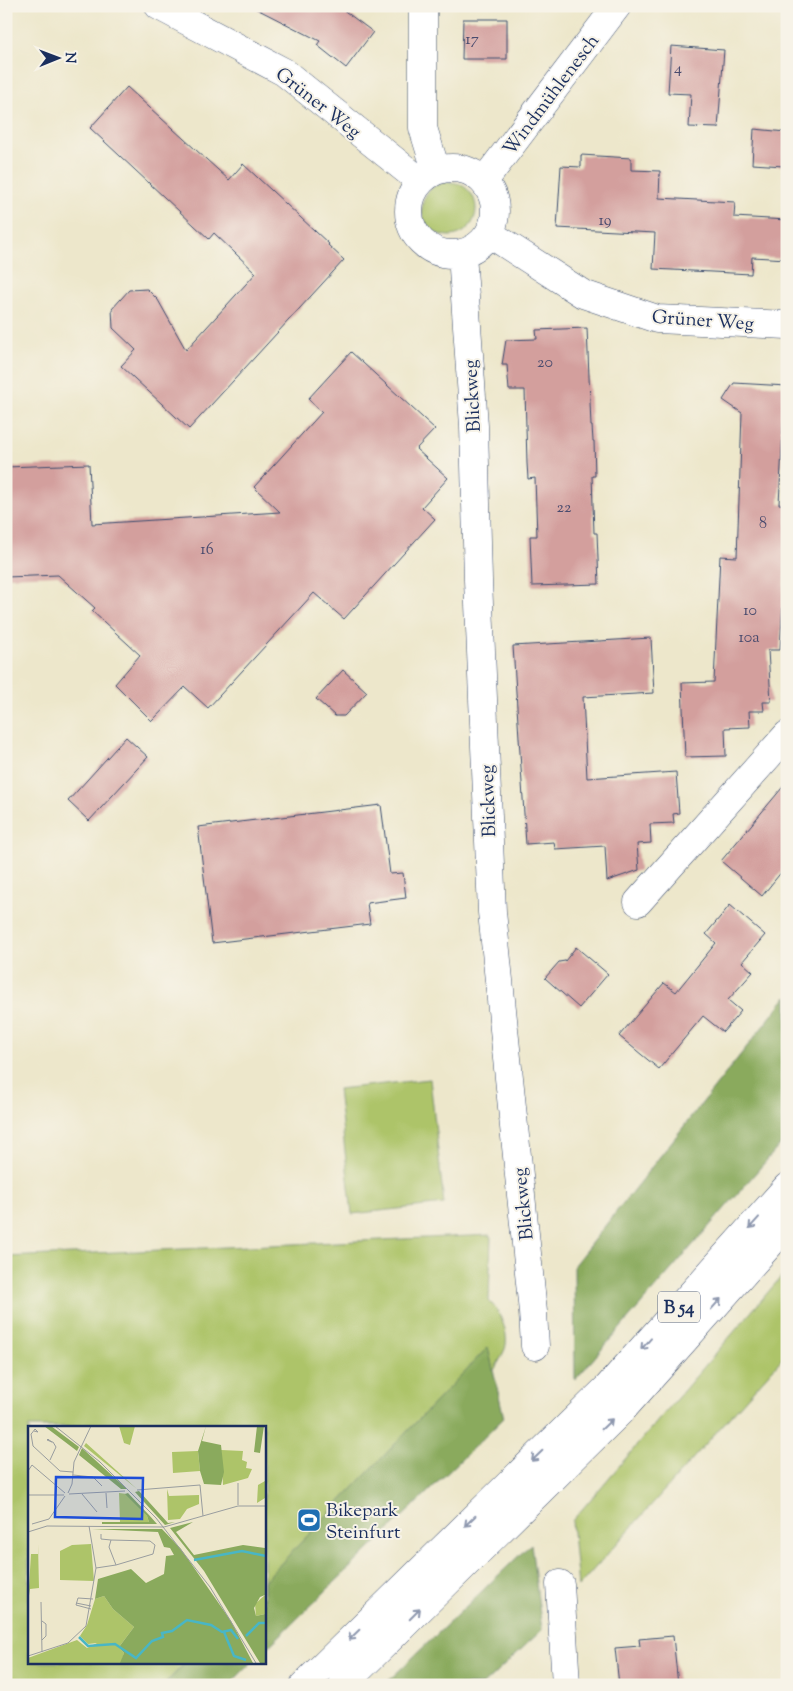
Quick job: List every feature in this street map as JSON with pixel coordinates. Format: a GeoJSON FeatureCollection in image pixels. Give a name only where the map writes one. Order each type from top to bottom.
{"type":"FeatureCollection","features":[{"type":"Feature","properties":{"kind":"main road","name":"Grüner Weg"},"geometry":{"type":"LineString","coordinates":[[159,6],[284,72],[428,175]]}},
{"type":"Feature","properties":{"kind":"main road"},"geometry":{"type":"LineString","coordinates":[[423,6],[423,128],[428,175]]}},
{"type":"Feature","properties":{"kind":"main road","name":"Windmühlenesch"},"geometry":{"type":"LineString","coordinates":[[484,181],[617,6]]}},
{"type":"Feature","properties":{"kind":"main road"},"geometry":{"type":"LineString","coordinates":[[456,167],[470,171],[484,181],[492,194],[496,216],[490,234],[477,247],[462,254],[447,255],[430,249],[416,237],[408,219],[410,198],[428,175],[456,167]]}},
{"type":"Feature","properties":{"kind":"main road","name":"Grüner Weg"},"geometry":{"type":"LineString","coordinates":[[490,234],[583,294],[657,319],[787,325]]}},
{"type":"Feature","properties":{"kind":"main road","name":"Blickweg"},"geometry":{"type":"LineString","coordinates":[[462,254],[474,426],[478,580],[492,912],[535,1346]]}},
{"type":"Feature","properties":{"kind":"main road"},"geometry":{"type":"LineString","coordinates":[[638,902],[787,735]]}},
{"type":"Feature","properties":{"kind":"main road","name":"B 54"},"geometry":{"type":"LineString","coordinates":[[304,1685],[608,1386],[787,1187]]}},
{"type":"Feature","properties":{"kind":"main road","name":"B 54"},"geometry":{"type":"LineString","coordinates":[[343,1685],[622,1410],[787,1225]]}},
{"type":"Feature","properties":{"kind":"main road"},"geometry":{"type":"LineString","coordinates":[[560,1584],[566,1685]]}},
{"type":"Feature","properties":{"kind":"green space"},"geometry":{"type":"Polygon","coordinates":[[[449,182],[459,184],[468,190],[474,199],[476,209],[474,219],[468,228],[459,234],[449,236],[439,234],[430,228],[424,219],[422,209],[424,199],[430,190],[439,184],[449,182]]]}},
{"type":"Feature","properties":{"kind":"green space"},"geometry":{"type":"Polygon","coordinates":[[[787,996],[787,1137],[575,1380],[574,1265],[787,996]]]}},
{"type":"Feature","properties":{"kind":"green space"},"geometry":{"type":"Polygon","coordinates":[[[430,1079],[444,1204],[352,1214],[338,1089],[430,1079]]]}},
{"type":"Feature","properties":{"kind":"green space"},"geometry":{"type":"Polygon","coordinates":[[[491,1235],[489,1301],[503,1323],[506,1337],[505,1349],[486,1385],[265,1611],[265,1426],[28,1426],[28,1664],[184,1664],[164,1685],[6,1685],[6,1257],[491,1235]]]}},
{"type":"Feature","properties":{"kind":"green space"},"geometry":{"type":"Polygon","coordinates":[[[787,1270],[787,1353],[578,1587],[572,1521],[787,1270]]]}},
{"type":"Feature","properties":{"kind":"green space"},"geometry":{"type":"Polygon","coordinates":[[[488,1347],[504,1418],[265,1650],[265,1580],[488,1347]]]}},
{"type":"Feature","properties":{"kind":"green space"},"geometry":{"type":"Polygon","coordinates":[[[531,1544],[542,1630],[483,1685],[384,1685],[531,1544]]]}},
{"type":"Feature","properties":{"kind":"green space"},"geometry":{"type":"Polygon","coordinates":[[[184,1664],[250,1664],[229,1685],[164,1685],[184,1664]]]}},
{"type":"Feature","properties":{"kind":"building"},"geometry":{"type":"Polygon","coordinates":[[[251,6],[338,6],[373,32],[346,68],[317,45],[320,41],[251,6]]]}},
{"type":"Feature","properties":{"kind":"building"},"geometry":{"type":"Polygon","coordinates":[[[463,19],[507,19],[507,59],[462,59],[463,19]]]}},
{"type":"Feature","properties":{"kind":"building"},"geometry":{"type":"Polygon","coordinates":[[[671,46],[724,50],[718,128],[689,127],[691,94],[668,93],[671,46]]]}},
{"type":"Feature","properties":{"kind":"building"},"geometry":{"type":"Polygon","coordinates":[[[127,87],[229,180],[243,164],[344,260],[189,429],[121,366],[136,350],[113,328],[112,309],[129,290],[147,289],[158,300],[186,350],[256,273],[214,233],[209,239],[90,128],[127,87]]]}},
{"type":"Feature","properties":{"kind":"building"},"geometry":{"type":"Polygon","coordinates":[[[754,129],[786,132],[784,166],[752,164],[754,129]]]}},
{"type":"Feature","properties":{"kind":"building"},"geometry":{"type":"Polygon","coordinates":[[[581,155],[631,158],[631,170],[660,171],[659,198],[735,202],[734,217],[787,220],[787,259],[752,257],[751,274],[653,269],[655,233],[557,228],[561,166],[581,167],[581,155]]]}},
{"type":"Feature","properties":{"kind":"building"},"geometry":{"type":"Polygon","coordinates":[[[587,328],[591,426],[594,441],[595,476],[592,476],[594,533],[597,533],[599,584],[532,586],[530,536],[537,536],[535,478],[528,479],[525,390],[509,390],[507,365],[502,365],[506,340],[537,339],[536,330],[587,328]]]}},
{"type":"Feature","properties":{"kind":"building"},"geometry":{"type":"Polygon","coordinates":[[[351,352],[435,429],[416,449],[448,478],[422,507],[435,519],[344,619],[314,593],[208,708],[185,687],[152,721],[115,684],[140,655],[92,611],[95,608],[58,575],[6,577],[6,467],[89,464],[92,524],[280,512],[254,487],[322,412],[308,399],[351,352]]]}},
{"type":"Feature","properties":{"kind":"building"},"geometry":{"type":"Polygon","coordinates":[[[734,383],[787,386],[787,411],[784,410],[779,504],[787,505],[787,539],[780,650],[768,650],[771,702],[763,702],[764,711],[749,711],[750,727],[725,728],[726,756],[685,757],[682,683],[714,682],[720,556],[737,557],[742,413],[723,400],[734,383]]]}},
{"type":"Feature","properties":{"kind":"building"},"geometry":{"type":"Polygon","coordinates":[[[651,638],[654,693],[583,697],[587,778],[676,772],[679,813],[673,814],[674,823],[650,824],[651,843],[637,844],[639,870],[607,881],[605,846],[555,849],[554,842],[526,844],[513,646],[651,638]]]}},
{"type":"Feature","properties":{"kind":"building"},"geometry":{"type":"Polygon","coordinates":[[[343,670],[367,692],[344,716],[335,716],[316,699],[343,670]]]}},
{"type":"Feature","properties":{"kind":"building"},"geometry":{"type":"Polygon","coordinates":[[[126,737],[148,757],[89,821],[68,801],[126,737]]]}},
{"type":"Feature","properties":{"kind":"building"},"geometry":{"type":"Polygon","coordinates":[[[787,782],[787,865],[762,896],[721,861],[787,782]]]}},
{"type":"Feature","properties":{"kind":"building"},"geometry":{"type":"Polygon","coordinates":[[[381,805],[390,874],[403,873],[406,898],[367,903],[370,924],[212,943],[198,827],[381,805]]]}},
{"type":"Feature","properties":{"kind":"building"},"geometry":{"type":"Polygon","coordinates":[[[730,905],[765,935],[742,962],[753,972],[728,1000],[741,1011],[723,1032],[703,1016],[659,1069],[619,1036],[664,983],[676,992],[716,943],[706,934],[730,905]]]}},
{"type":"Feature","properties":{"kind":"building"},"geometry":{"type":"Polygon","coordinates":[[[576,947],[608,974],[579,1008],[545,978],[559,962],[565,961],[576,947]]]}},
{"type":"Feature","properties":{"kind":"building"},"geometry":{"type":"Polygon","coordinates":[[[673,1636],[678,1685],[619,1685],[615,1648],[640,1646],[639,1639],[673,1636]]]}},
{"type":"Feature","properties":{"kind":"place","name":"Bikepark Steinfurt"},"geometry":{"type":"Point","coordinates":[309,1520]}}]}
